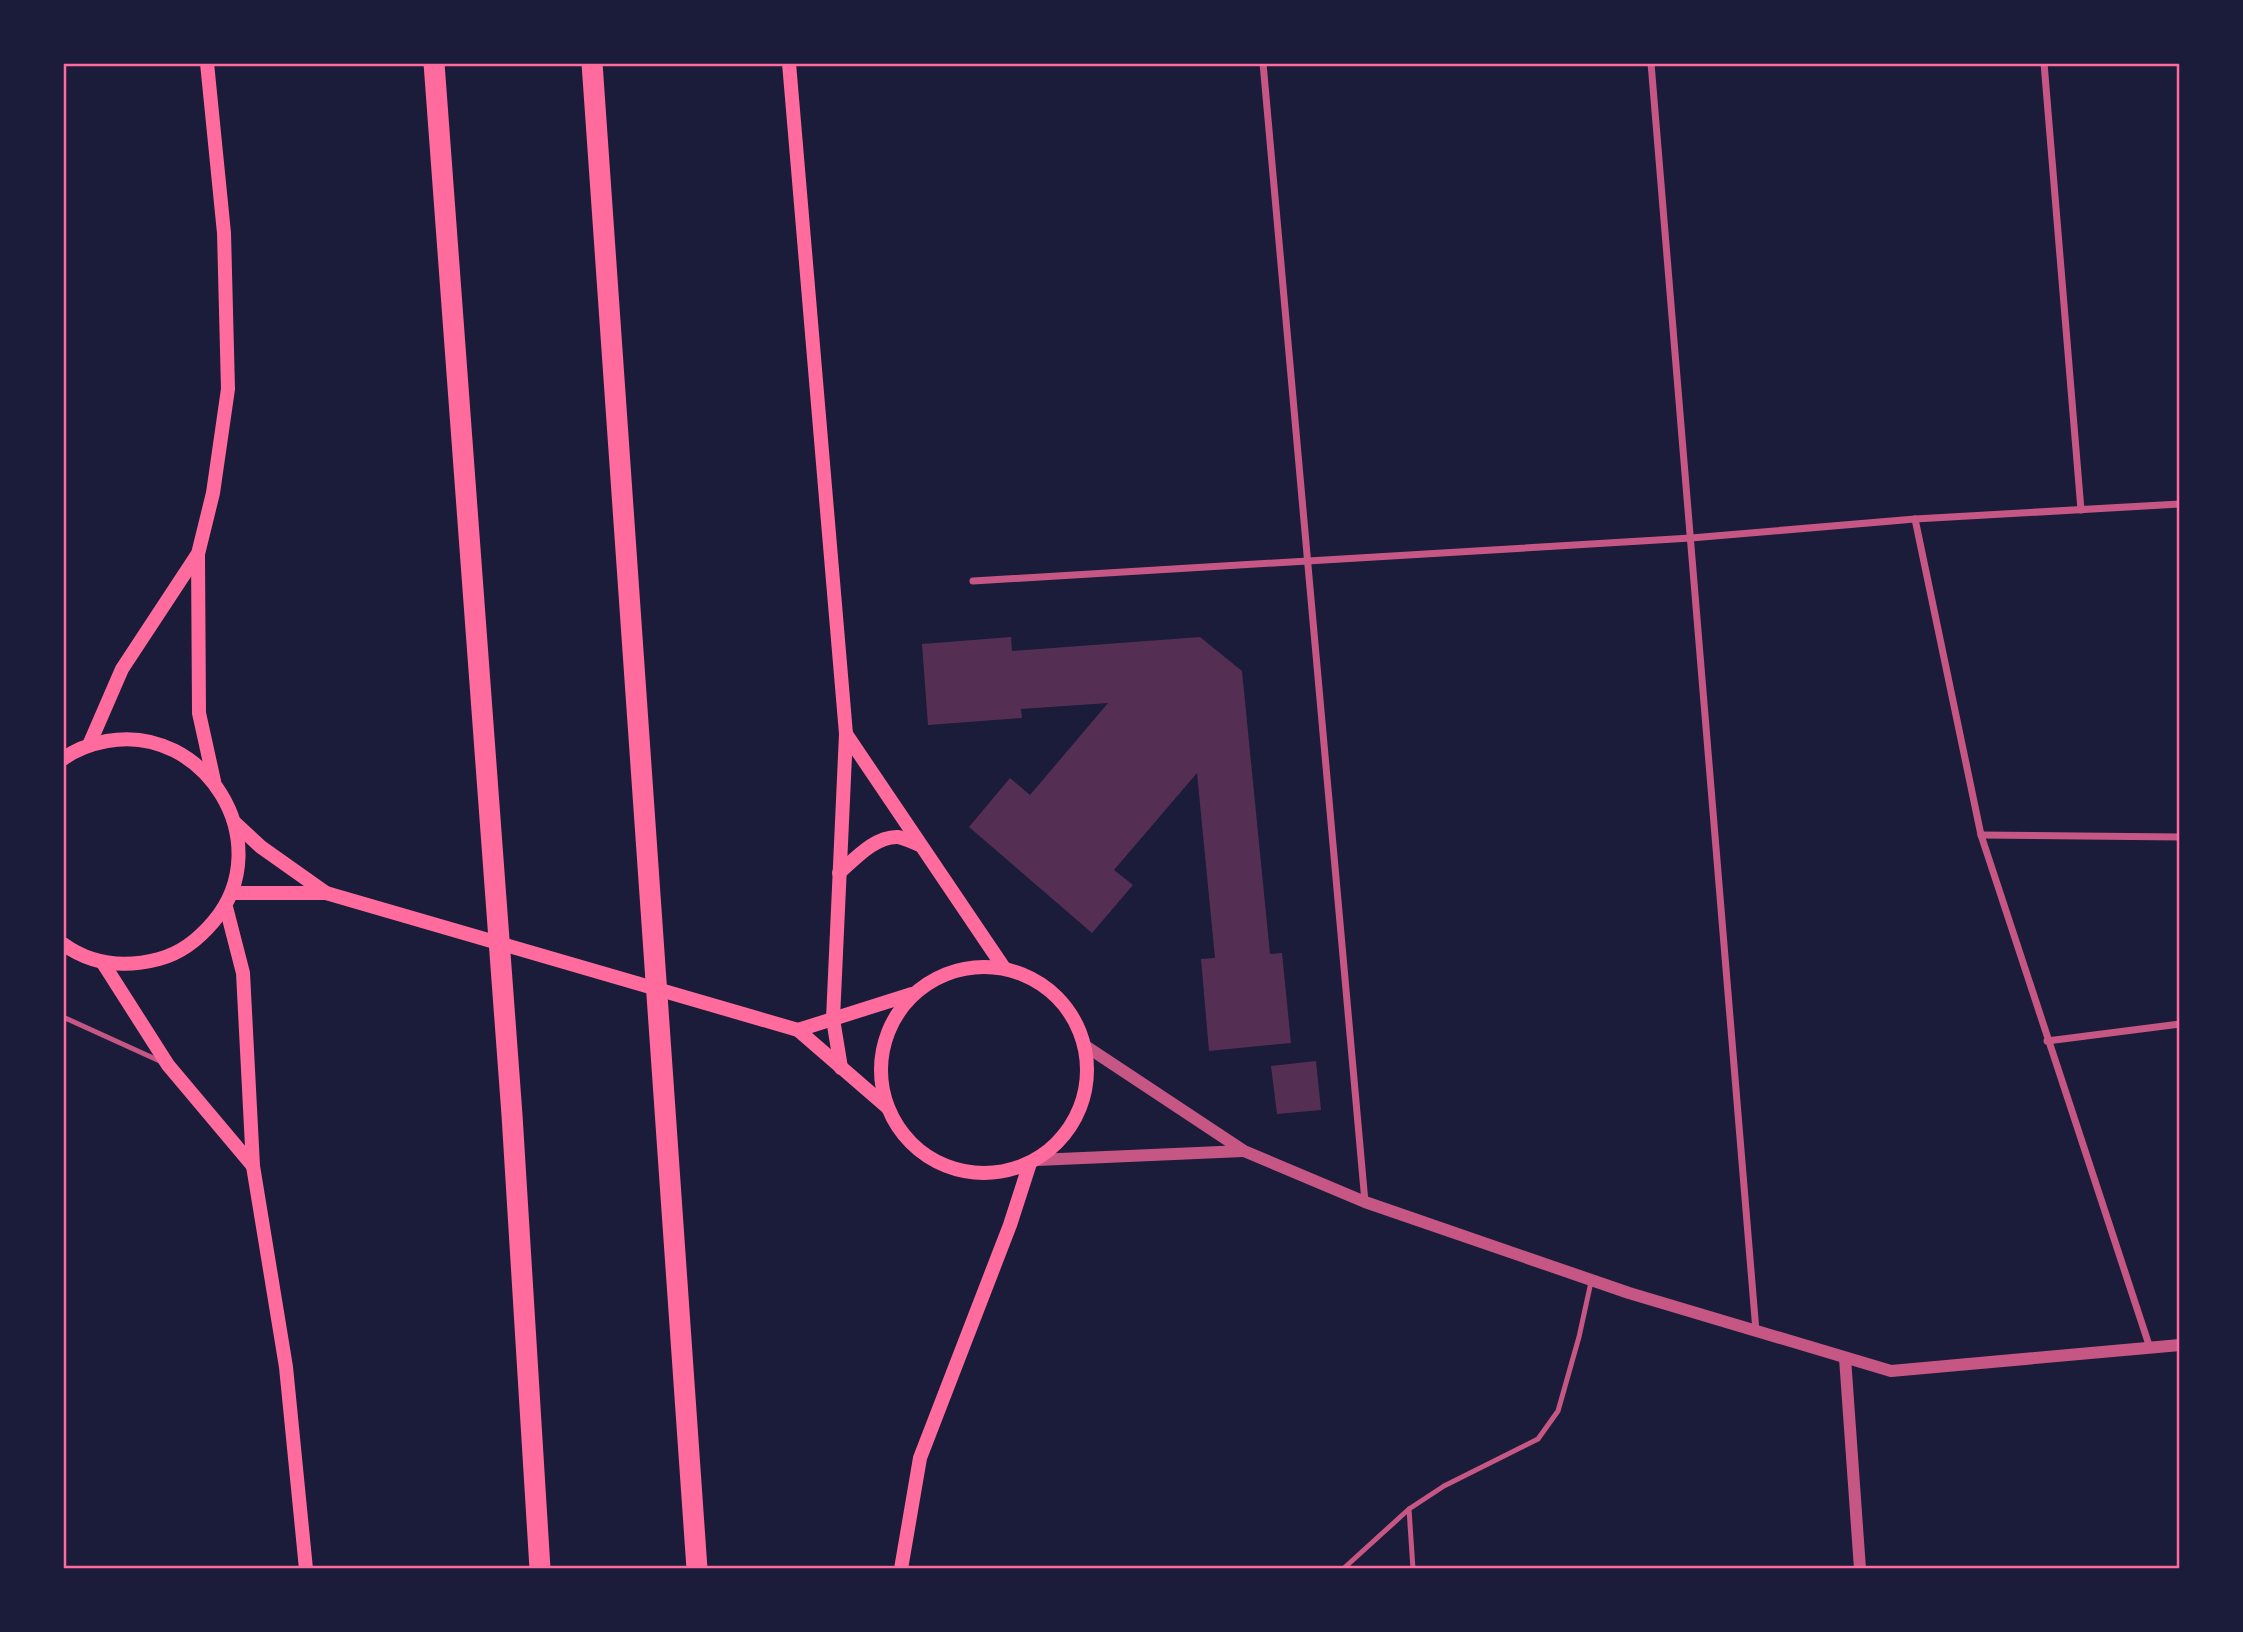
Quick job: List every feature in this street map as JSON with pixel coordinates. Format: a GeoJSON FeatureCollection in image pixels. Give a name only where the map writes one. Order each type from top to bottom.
{"type":"FeatureCollection","features":[{"type":"Feature","properties":{"kind":"highway"},"geometry":{"type":"LineString","coordinates":[[434,63],[512,1115],[540,1569]]}},
{"type":"Feature","properties":{"kind":"highway"},"geometry":{"type":"LineString","coordinates":[[592,63],[697,1569]]}},
{"type":"Feature","properties":{"kind":"main road"},"geometry":{"type":"LineString","coordinates":[[206,63],[224,233],[228,389],[214,493],[198,554],[199,713],[214,781]]}},
{"type":"Feature","properties":{"kind":"main road"},"geometry":{"type":"LineString","coordinates":[[789,63],[846,734],[833,1019],[841,1068]]}},
{"type":"Feature","properties":{"kind":"main road"},"geometry":{"type":"LineString","coordinates":[[89,745],[122,669],[198,554]]}},
{"type":"Feature","properties":{"kind":"main road"},"geometry":{"type":"LineString","coordinates":[[846,734],[1004,968]]}},
{"type":"Feature","properties":{"kind":"main road"},"geometry":{"type":"LineString","coordinates":[[65,755],[89,745],[123,738],[157,743],[188,758],[214,781],[227,800],[235,823],[239,858],[229,900],[243,974],[253,1166],[286,1367],[306,1569]]}},
{"type":"Feature","properties":{"kind":"main road"},"geometry":{"type":"LineString","coordinates":[[235,823],[261,847],[326,893],[797,1030],[887,1107]]}},
{"type":"Feature","properties":{"kind":"main road"},"geometry":{"type":"LineString","coordinates":[[839,873],[868,847],[884,840],[897,837],[920,845]]}},
{"type":"Feature","properties":{"kind":"main road"},"geometry":{"type":"LineString","coordinates":[[63,944],[75,953],[103,963],[138,965],[171,956],[200,937],[229,900],[326,893]]}},
{"type":"Feature","properties":{"kind":"main road"},"geometry":{"type":"LineString","coordinates":[[103,963],[168,1065],[253,1166]]}},
{"type":"Feature","properties":{"kind":"main road"},"geometry":{"type":"LineString","coordinates":[[979,966],[1004,968],[1031,977],[1055,994],[1073,1017],[1084,1045],[1087,1067],[1085,1089],[1079,1110],[1069,1129],[1054,1146],[1034,1161],[997,1173],[963,1172],[930,1160],[904,1137],[887,1107],[880,1083],[880,1059],[886,1034],[897,1013],[912,994],[932,979],[954,970],[979,966]]}},
{"type":"Feature","properties":{"kind":"main road"},"geometry":{"type":"LineString","coordinates":[[797,1030],[912,994]]}},
{"type":"Feature","properties":{"kind":"main road"},"geometry":{"type":"LineString","coordinates":[[901,1569],[920,1458],[1034,1161]]}},
{"type":"Feature","properties":{"kind":"street"},"geometry":{"type":"LineString","coordinates":[[1263,63],[1365,1202]]}},
{"type":"Feature","properties":{"kind":"street"},"geometry":{"type":"LineString","coordinates":[[1651,63],[1756,1331]]}},
{"type":"Feature","properties":{"kind":"street"},"geometry":{"type":"LineString","coordinates":[[2043,63],[2081,510]]}},
{"type":"Feature","properties":{"kind":"street"},"geometry":{"type":"LineString","coordinates":[[973,581],[1691,538],[1915,519],[2180,504]]}},
{"type":"Feature","properties":{"kind":"street"},"geometry":{"type":"LineString","coordinates":[[1915,519],[1981,835],[2150,1348]]}},
{"type":"Feature","properties":{"kind":"street"},"geometry":{"type":"LineString","coordinates":[[1981,835],[2180,837]]}},
{"type":"Feature","properties":{"kind":"street"},"geometry":{"type":"LineString","coordinates":[[2047,1041],[2180,1024]]}},
{"type":"Feature","properties":{"kind":"street"},"geometry":{"type":"LineString","coordinates":[[1084,1045],[1244,1151],[1365,1202],[1591,1280],[1891,1371],[2180,1345]]}},
{"type":"Feature","properties":{"kind":"street"},"geometry":{"type":"LineString","coordinates":[[1034,1161],[1244,1151]]}},
{"type":"Feature","properties":{"kind":"street"},"geometry":{"type":"LineString","coordinates":[[1845,1358],[1860,1569]]}},
{"type":"Feature","properties":{"kind":"lane"},"geometry":{"type":"LineString","coordinates":[[63,1017],[168,1065]]}},
{"type":"Feature","properties":{"kind":"lane"},"geometry":{"type":"LineString","coordinates":[[1343,1569],[1409,1509],[1444,1486],[1538,1439],[1558,1411],[1579,1337],[1591,1280]]}},
{"type":"Feature","properties":{"kind":"lane"},"geometry":{"type":"LineString","coordinates":[[1409,1509],[1413,1569]]}},
{"type":"Feature","properties":{"kind":"building"},"geometry":{"type":"Polygon","coordinates":[[[1011,637],[1012,651],[1200,637],[1242,671],[1270,954],[1282,953],[1291,1043],[1209,1051],[1201,959],[1215,958],[1197,773],[1114,870],[1133,885],[1092,933],[969,827],[1010,778],[1030,795],[1108,703],[1021,709],[1022,718],[928,725],[922,644],[1011,637]]]}},
{"type":"Feature","properties":{"kind":"building"},"geometry":{"type":"Polygon","coordinates":[[[1316,1061],[1321,1110],[1277,1114],[1271,1066],[1316,1061]]]}}]}
